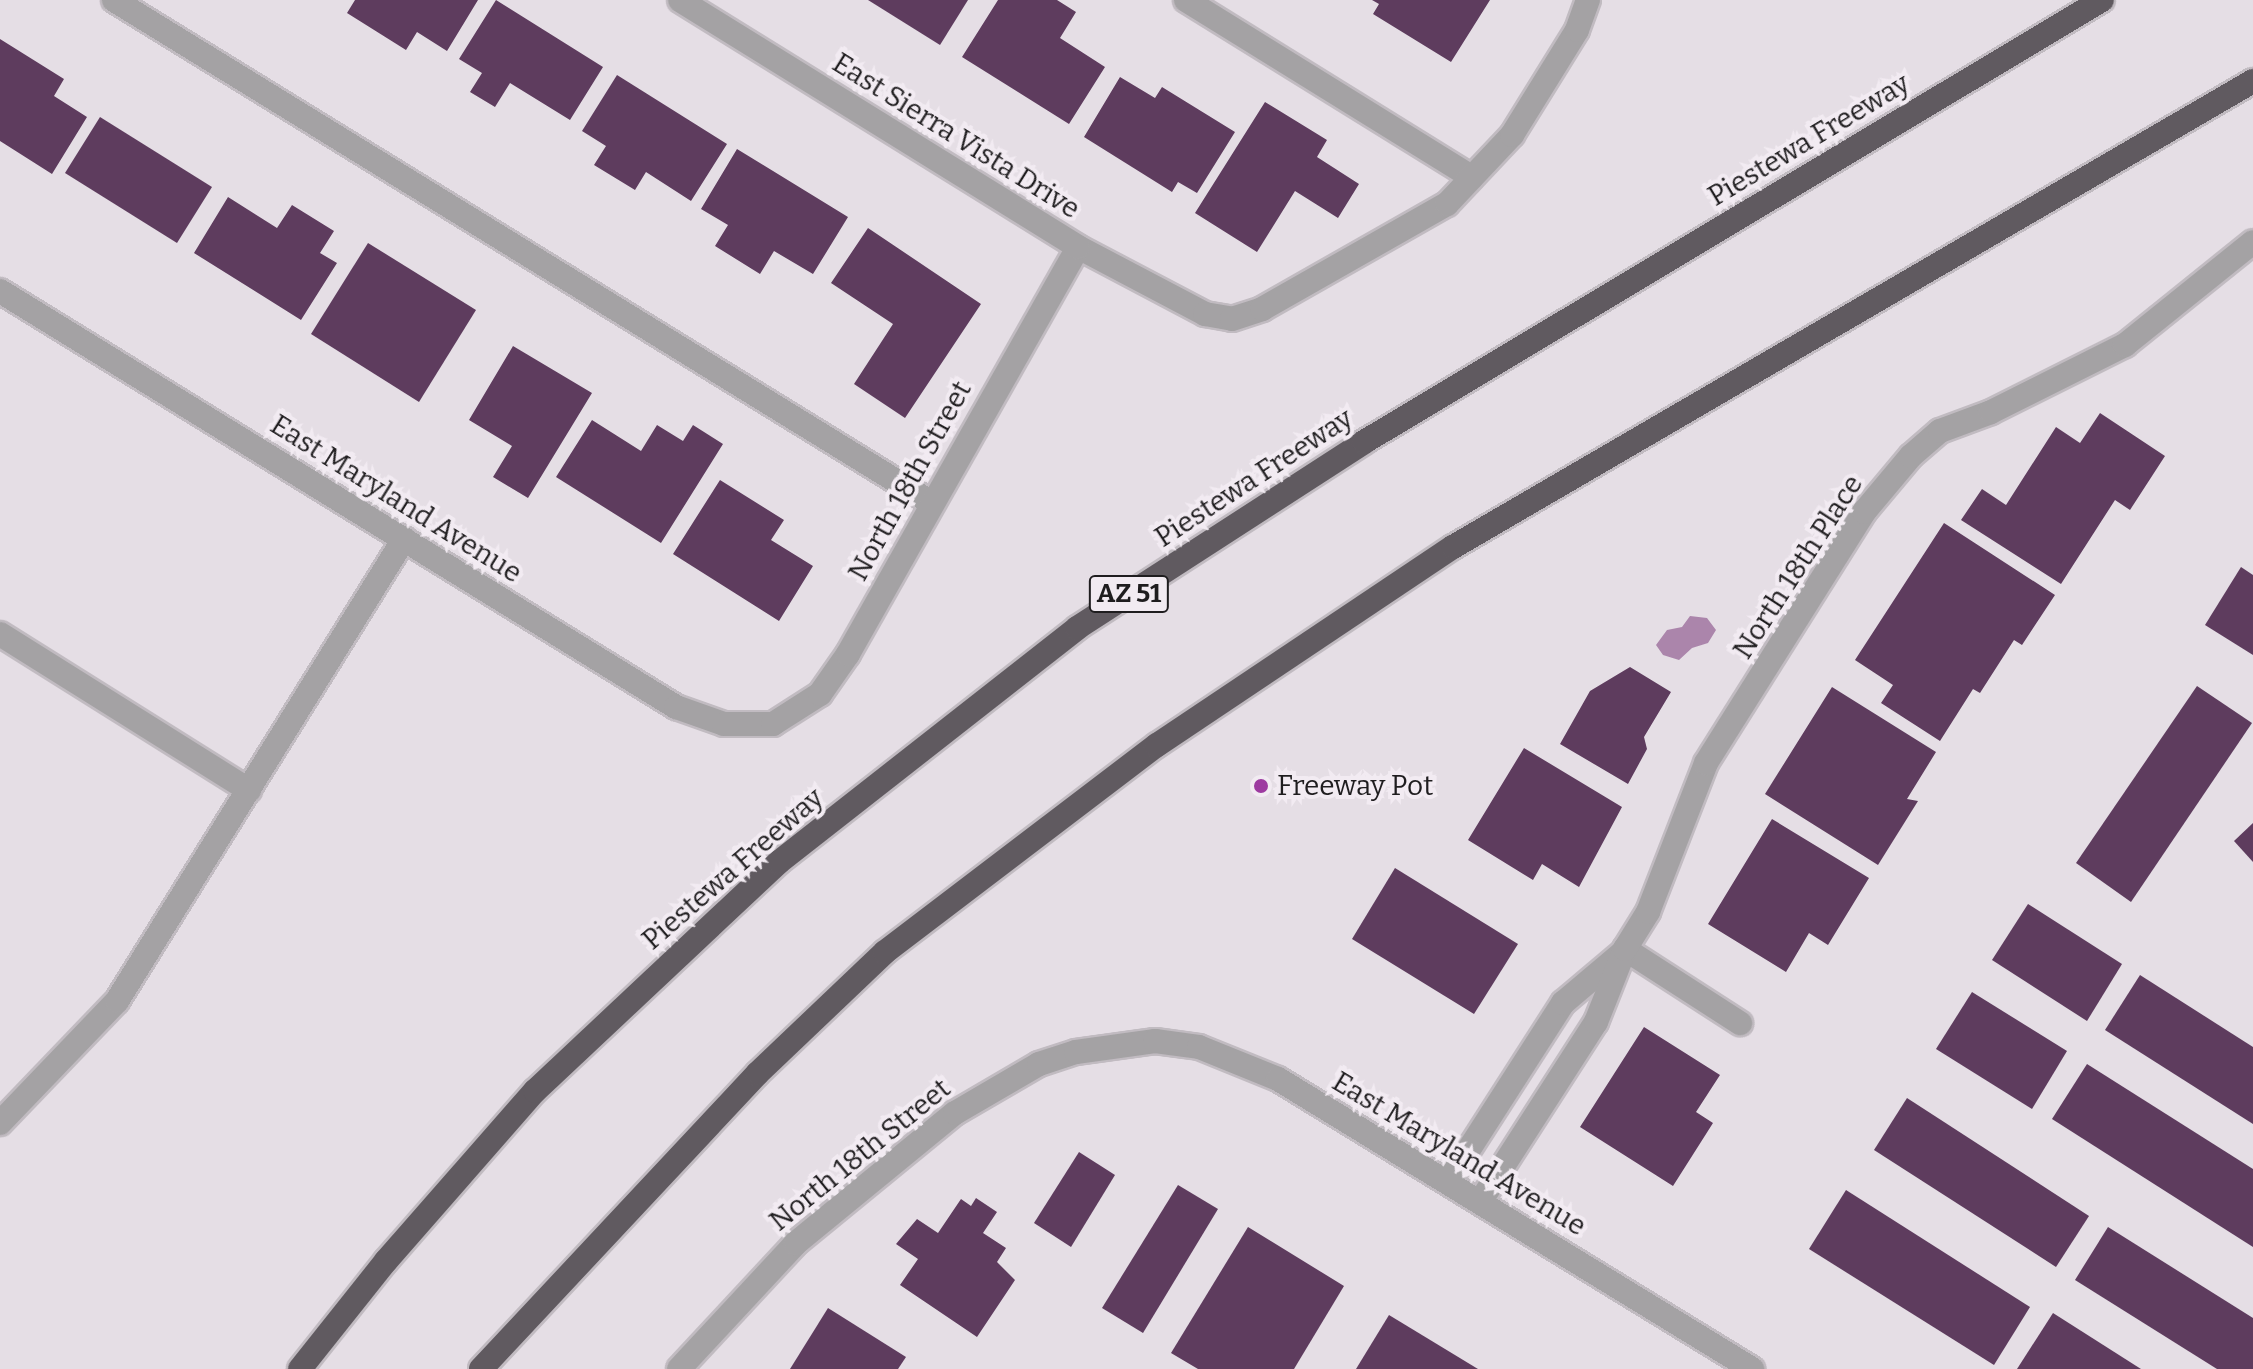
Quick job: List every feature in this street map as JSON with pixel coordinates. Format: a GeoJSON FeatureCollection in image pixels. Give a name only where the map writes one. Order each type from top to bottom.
{"type":"FeatureCollection","features":[{"type":"Feature","properties":{"kind":"highway","name":"Piestewa Freeway"},"geometry":{"type":"LineString","coordinates":[[300,1369],[535,1091],[779,862],[1077,628],[1364,442],[2102,0]]}},
{"type":"Feature","properties":{"kind":"highway"},"geometry":{"type":"LineString","coordinates":[[481,1369],[758,1073],[885,952],[1157,745],[1453,547],[2253,81]]}},
{"type":"Feature","properties":{"kind":"street"},"geometry":{"type":"LineString","coordinates":[[114,0],[932,503]]}},
{"type":"Feature","properties":{"kind":"street","name":"East Sierra Vista Drive"},"geometry":{"type":"LineString","coordinates":[[680,0],[1078,247],[1205,314],[1232,319],[1262,309],[1447,204],[1472,177]]}},
{"type":"Feature","properties":{"kind":"street"},"geometry":{"type":"LineString","coordinates":[[1186,0],[1472,177],[1512,135],[1577,30],[1588,0]]}},
{"type":"Feature","properties":{"kind":"street","name":"North 18th Place"},"geometry":{"type":"LineString","coordinates":[[1480,1202],[1596,1022],[1625,949],[1648,912],[1706,763],[1864,512],[1911,456],[1940,431],[1991,412],[2125,345],[2253,242]]}},
{"type":"Feature","properties":{"kind":"street","name":"North 18th Street"},"geometry":{"type":"LineString","coordinates":[[773,724],[820,694],[848,654],[1078,247]]}},
{"type":"Feature","properties":{"kind":"street","name":"East Maryland Avenue"},"geometry":{"type":"LineString","coordinates":[[0,291],[676,707],[724,724],[773,724]]}},
{"type":"Feature","properties":{"kind":"street"},"geometry":{"type":"LineString","coordinates":[[0,1123],[117,1001],[404,539]]}},
{"type":"Feature","properties":{"kind":"street"},"geometry":{"type":"LineString","coordinates":[[0,634],[249,790]]}},
{"type":"Feature","properties":{"kind":"street"},"geometry":{"type":"LineString","coordinates":[[1625,949],[1740,1023]]}},
{"type":"Feature","properties":{"kind":"street","name":"North 18th Place"},"geometry":{"type":"LineString","coordinates":[[1448,1182],[1563,1003],[1625,949]]}},
{"type":"Feature","properties":{"kind":"street","name":"East Maryland Avenue"},"geometry":{"type":"LineString","coordinates":[[1115,1044],[1155,1041],[1199,1047],[1278,1079],[1752,1369]]}},
{"type":"Feature","properties":{"kind":"street","name":"North 18th Street"},"geometry":{"type":"LineString","coordinates":[[679,1369],[796,1243],[929,1131],[1039,1064],[1115,1044]]}},
{"type":"Feature","properties":{"kind":"shaded area"},"geometry":{"type":"Polygon","coordinates":[[[1690,616],[1707,618],[1716,630],[1708,643],[1692,648],[1679,660],[1663,655],[1656,645],[1667,630],[1682,627],[1690,616]]]}},
{"type":"Feature","properties":{"kind":"building"},"geometry":{"type":"Polygon","coordinates":[[[355,0],[478,0],[447,51],[417,32],[406,50],[347,13],[355,0]]]}},
{"type":"Feature","properties":{"kind":"building"},"geometry":{"type":"Polygon","coordinates":[[[496,0],[603,67],[570,120],[510,83],[495,107],[470,92],[482,73],[459,59],[496,0]]]}},
{"type":"Feature","properties":{"kind":"building"},"geometry":{"type":"Polygon","coordinates":[[[868,0],[968,0],[940,45],[868,0]]]}},
{"type":"Feature","properties":{"kind":"building"},"geometry":{"type":"Polygon","coordinates":[[[998,0],[1057,0],[1076,12],[1060,38],[1105,67],[1069,124],[962,57],[998,0]]]}},
{"type":"Feature","properties":{"kind":"building"},"geometry":{"type":"Polygon","coordinates":[[[1372,0],[1490,0],[1451,62],[1373,14],[1379,4],[1372,0]]]}},
{"type":"Feature","properties":{"kind":"building"},"geometry":{"type":"Polygon","coordinates":[[[0,39],[64,79],[54,96],[87,117],[52,174],[0,141],[0,39]]]}},
{"type":"Feature","properties":{"kind":"building"},"geometry":{"type":"Polygon","coordinates":[[[617,75],[727,144],[691,201],[646,172],[635,190],[594,165],[606,146],[582,131],[617,75]]]}},
{"type":"Feature","properties":{"kind":"building"},"geometry":{"type":"Polygon","coordinates":[[[1120,77],[1155,98],[1162,87],[1235,132],[1197,193],[1178,182],[1172,192],[1084,137],[1120,77]]]}},
{"type":"Feature","properties":{"kind":"building"},"geometry":{"type":"Polygon","coordinates":[[[1265,102],[1327,140],[1317,157],[1359,184],[1338,218],[1295,191],[1257,252],[1195,213],[1265,102]]]}},
{"type":"Feature","properties":{"kind":"building"},"geometry":{"type":"Polygon","coordinates":[[[100,117],[212,187],[177,243],[65,173],[100,117]]]}},
{"type":"Feature","properties":{"kind":"building"},"geometry":{"type":"Polygon","coordinates":[[[737,149],[848,217],[813,274],[774,251],[760,274],[715,246],[728,225],[701,209],[737,149]]]}},
{"type":"Feature","properties":{"kind":"building"},"geometry":{"type":"Polygon","coordinates":[[[228,197],[277,228],[292,205],[334,231],[320,253],[337,263],[301,320],[194,253],[228,197]]]}},
{"type":"Feature","properties":{"kind":"building"},"geometry":{"type":"Polygon","coordinates":[[[868,228],[981,304],[905,418],[854,384],[893,324],[831,283],[868,228]]]}},
{"type":"Feature","properties":{"kind":"building"},"geometry":{"type":"Polygon","coordinates":[[[368,243],[476,310],[419,402],[311,334],[368,243]]]}},
{"type":"Feature","properties":{"kind":"building"},"geometry":{"type":"Polygon","coordinates":[[[513,346],[592,393],[528,498],[493,477],[512,446],[469,420],[513,346]]]}},
{"type":"Feature","properties":{"kind":"building"},"geometry":{"type":"Polygon","coordinates":[[[2100,413],[2165,456],[2130,510],[2115,500],[2061,584],[1961,520],[1982,489],[2006,505],[2056,427],[2080,443],[2100,413]]]}},
{"type":"Feature","properties":{"kind":"building"},"geometry":{"type":"Polygon","coordinates":[[[592,420],[641,451],[657,425],[683,441],[693,425],[723,444],[661,543],[556,477],[592,420]]]}},
{"type":"Feature","properties":{"kind":"building"},"geometry":{"type":"Polygon","coordinates":[[[720,480],[784,520],[771,540],[813,566],[779,621],[673,554],[720,480]]]}},
{"type":"Feature","properties":{"kind":"building"},"geometry":{"type":"Polygon","coordinates":[[[1944,523],[2055,595],[2022,645],[2014,640],[1980,693],[1973,689],[1940,741],[1881,703],[1893,685],[1855,660],[1944,523]]]}},
{"type":"Feature","properties":{"kind":"building"},"geometry":{"type":"Polygon","coordinates":[[[2241,567],[2253,575],[2253,655],[2205,625],[2241,567]]]}},
{"type":"Feature","properties":{"kind":"building"},"geometry":{"type":"Polygon","coordinates":[[[1630,667],[1671,692],[1644,737],[1647,749],[1628,784],[1560,744],[1590,691],[1630,667]]]}},
{"type":"Feature","properties":{"kind":"building"},"geometry":{"type":"Polygon","coordinates":[[[2197,686],[2252,723],[2131,902],[2076,863],[2197,686]]]}},
{"type":"Feature","properties":{"kind":"building"},"geometry":{"type":"Polygon","coordinates":[[[1832,687],[1936,752],[1907,799],[1918,801],[1878,865],[1765,794],[1832,687]]]}},
{"type":"Feature","properties":{"kind":"building"},"geometry":{"type":"Polygon","coordinates":[[[1524,748],[1622,807],[1579,887],[1542,864],[1533,880],[1468,840],[1524,748]]]}},
{"type":"Feature","properties":{"kind":"building"},"geometry":{"type":"Polygon","coordinates":[[[1772,819],[1869,878],[1828,945],[1809,933],[1786,972],[1708,924],[1772,819]]]}},
{"type":"Feature","properties":{"kind":"building"},"geometry":{"type":"Polygon","coordinates":[[[2253,823],[2253,862],[2234,841],[2253,823]]]}},
{"type":"Feature","properties":{"kind":"building"},"geometry":{"type":"Polygon","coordinates":[[[1395,868],[1518,944],[1474,1014],[1352,939],[1395,868]]]}},
{"type":"Feature","properties":{"kind":"building"},"geometry":{"type":"Polygon","coordinates":[[[2028,904],[2122,964],[2087,1021],[1992,960],[2028,904]]]}},
{"type":"Feature","properties":{"kind":"building"},"geometry":{"type":"Polygon","coordinates":[[[2140,975],[2253,1047],[2253,1124],[2105,1030],[2140,975]]]}},
{"type":"Feature","properties":{"kind":"building"},"geometry":{"type":"Polygon","coordinates":[[[1972,992],[2067,1051],[2032,1109],[1936,1049],[1972,992]]]}},
{"type":"Feature","properties":{"kind":"building"},"geometry":{"type":"Polygon","coordinates":[[[1644,1027],[1720,1075],[1696,1112],[1713,1123],[1673,1186],[1580,1127],[1644,1027]]]}},
{"type":"Feature","properties":{"kind":"building"},"geometry":{"type":"Polygon","coordinates":[[[2087,1064],[2253,1169],[2253,1247],[2052,1119],[2087,1064]]]}},
{"type":"Feature","properties":{"kind":"building"},"geometry":{"type":"Polygon","coordinates":[[[1907,1098],[2089,1216],[2056,1267],[1874,1150],[1907,1098]]]}},
{"type":"Feature","properties":{"kind":"building"},"geometry":{"type":"Polygon","coordinates":[[[1079,1152],[1115,1175],[1071,1247],[1034,1223],[1079,1152]]]}},
{"type":"Feature","properties":{"kind":"building"},"geometry":{"type":"Polygon","coordinates":[[[1178,1185],[1218,1209],[1143,1333],[1102,1308],[1178,1185]]]}},
{"type":"Feature","properties":{"kind":"building"},"geometry":{"type":"Polygon","coordinates":[[[1846,1190],[2030,1307],[1994,1365],[1809,1249],[1846,1190]]]}},
{"type":"Feature","properties":{"kind":"building"},"geometry":{"type":"Polygon","coordinates":[[[976,1198],[997,1212],[983,1233],[1006,1248],[997,1262],[1015,1280],[977,1337],[900,1285],[918,1259],[896,1244],[917,1219],[938,1233],[961,1199],[971,1206],[976,1198]]]}},
{"type":"Feature","properties":{"kind":"building"},"geometry":{"type":"Polygon","coordinates":[[[1248,1227],[1344,1286],[1294,1369],[1198,1369],[1171,1353],[1248,1227]]]}},
{"type":"Feature","properties":{"kind":"building"},"geometry":{"type":"Polygon","coordinates":[[[2108,1227],[2253,1318],[2253,1369],[2217,1369],[2075,1280],[2108,1227]]]}},
{"type":"Feature","properties":{"kind":"building"},"geometry":{"type":"Polygon","coordinates":[[[828,1308],[906,1357],[898,1369],[790,1369],[828,1308]]]}},
{"type":"Feature","properties":{"kind":"building"},"geometry":{"type":"Polygon","coordinates":[[[2053,1313],[2141,1369],[2017,1369],[2053,1313]]]}},
{"type":"Feature","properties":{"kind":"building"},"geometry":{"type":"Polygon","coordinates":[[[1389,1315],[1478,1369],[1356,1369],[1389,1315]]]}},
{"type":"Feature","properties":{"kind":"place","name":"Freeway Pot"},"geometry":{"type":"Point","coordinates":[1261,786]}}]}
